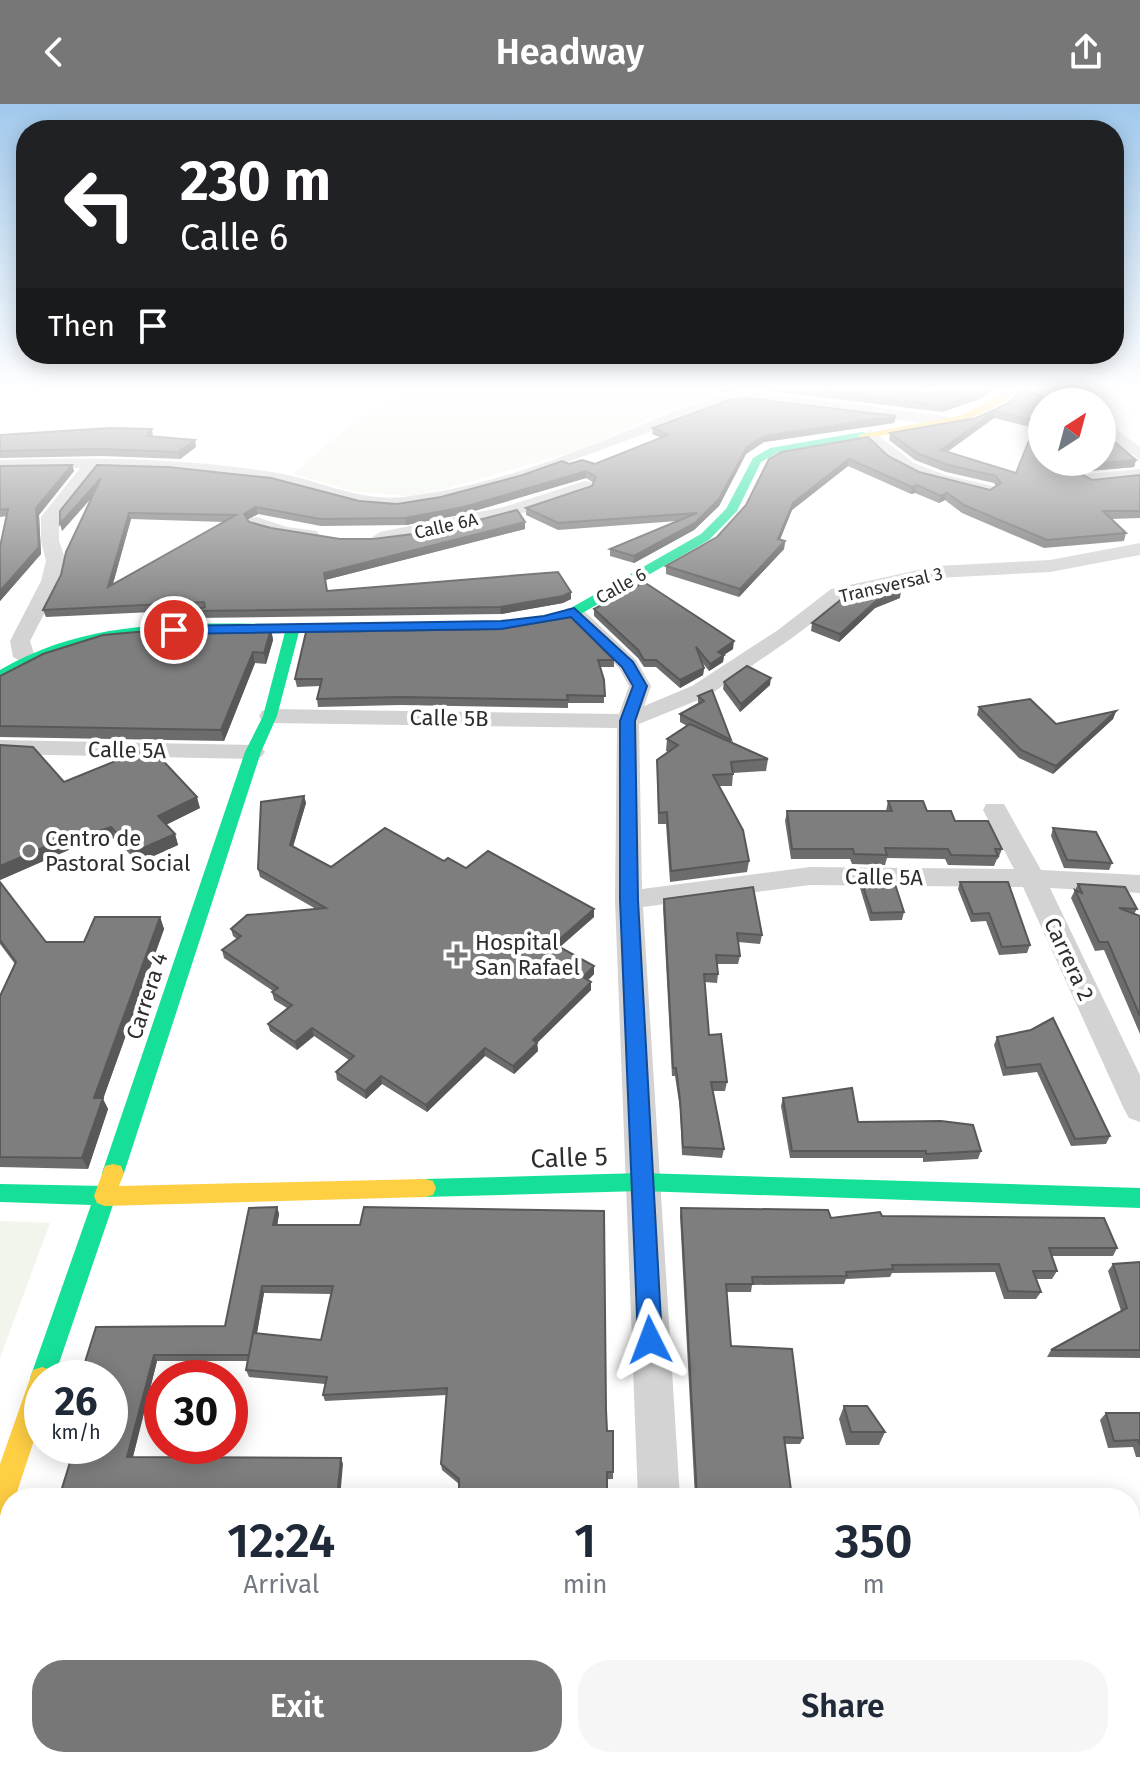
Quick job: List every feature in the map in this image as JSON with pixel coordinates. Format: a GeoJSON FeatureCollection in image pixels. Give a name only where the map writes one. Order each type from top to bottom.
{"type":"FeatureCollection","features":[{"type":"Feature","properties":{"kind":"main road","name":"Calle 6"},"geometry":{"type":"LineString","coordinates":[[0,676],[24,657],[69,642],[112,634],[501,625],[544,620],[574,612],[705,537],[731,511],[755,465]]}},
{"type":"Feature","properties":{"kind":"main road","name":"Carrera 4"},"geometry":{"type":"LineString","coordinates":[[49,1360],[253,752],[270,716],[293,628]]}},
{"type":"Feature","properties":{"kind":"main road","name":"Calle 5"},"geometry":{"type":"LineString","coordinates":[[0,1193],[105,1196],[641,1182],[1140,1198]]}},
{"type":"Feature","properties":{"kind":"main road","name":"Carrera 4"},"geometry":{"type":"LineString","coordinates":[[5,1488],[24,1432]]}},
{"type":"Feature","properties":{"kind":"street"},"geometry":{"type":"LineString","coordinates":[[24,657],[20,641],[51,581],[56,561],[50,541],[50,517],[92,465]]}},
{"type":"Feature","properties":{"kind":"street","name":"Calle 6A"},"geometry":{"type":"LineString","coordinates":[[168,465],[279,477],[349,498],[413,502],[540,465]]}},
{"type":"Feature","properties":{"kind":"street"},"geometry":{"type":"LineString","coordinates":[[906,465],[926,475],[987,490]]}},
{"type":"Feature","properties":{"kind":"street"},"geometry":{"type":"LineString","coordinates":[[1089,479],[1140,474]]}},
{"type":"Feature","properties":{"kind":"street","name":"Calle 6A"},"geometry":{"type":"LineString","coordinates":[[364,539],[409,535],[508,512],[585,486]]}},
{"type":"Feature","properties":{"kind":"street"},"geometry":{"type":"LineString","coordinates":[[409,535],[413,502]]}},
{"type":"Feature","properties":{"kind":"street"},"geometry":{"type":"LineString","coordinates":[[257,522],[284,532],[326,537]]}},
{"type":"Feature","properties":{"kind":"street","name":"Transversal 3"},"geometry":{"type":"LineString","coordinates":[[628,721],[700,691],[785,634],[838,593],[937,572],[1050,566],[1140,549]]}},
{"type":"Feature","properties":{"kind":"street"},"geometry":{"type":"LineString","coordinates":[[574,612],[628,665],[640,686],[628,721],[629,900],[658,1488]]}},
{"type":"Feature","properties":{"kind":"street","name":"Calle 5B"},"geometry":{"type":"LineString","coordinates":[[270,716],[628,721]]}},
{"type":"Feature","properties":{"kind":"street","name":"Calle 5A"},"geometry":{"type":"LineString","coordinates":[[0,747],[253,752]]}},
{"type":"Feature","properties":{"kind":"street","name":"Carrera 2"},"geometry":{"type":"LineString","coordinates":[[995,810],[1032,878],[1140,1109]]}},
{"type":"Feature","properties":{"kind":"street","name":"Calle 5A"},"geometry":{"type":"LineString","coordinates":[[629,900],[810,876],[1032,878],[1140,884]]}},
{"type":"Feature","properties":{"kind":"shaded area"},"geometry":{"type":"Polygon","coordinates":[[[304,465],[530,465],[417,497],[353,491],[293,474],[304,465]]]}},
{"type":"Feature","properties":{"kind":"shaded area"},"geometry":{"type":"Polygon","coordinates":[[[0,1221],[50,1223],[0,1358],[0,1221]]]}},
{"type":"Feature","properties":{"kind":"building"},"geometry":{"type":"Polygon","coordinates":[[[72,465],[36,508],[39,547],[0,591],[0,547],[8,509],[0,510],[0,466],[72,465]]]}},
{"type":"Feature","properties":{"kind":"building"},"geometry":{"type":"Polygon","coordinates":[[[97,465],[168,467],[271,478],[359,501],[397,504],[441,497],[552,465],[737,465],[719,499],[695,523],[634,556],[610,549],[697,513],[558,523],[526,508],[592,486],[596,477],[586,471],[464,507],[405,518],[320,519],[256,507],[244,514],[249,522],[271,528],[340,539],[373,539],[437,531],[517,510],[525,522],[324,573],[327,591],[558,572],[571,592],[563,596],[500,607],[192,611],[205,607],[204,602],[43,610],[101,478],[60,524],[60,511],[97,465]],[[129,513],[108,587],[236,515],[129,513]]]}},
{"type":"Feature","properties":{"kind":"building"},"geometry":{"type":"Polygon","coordinates":[[[766,465],[842,465],[793,503],[778,539],[785,541],[740,589],[666,566],[717,537],[746,505],[766,465]]]}},
{"type":"Feature","properties":{"kind":"building"},"geometry":{"type":"Polygon","coordinates":[[[862,465],[905,465],[919,472],[990,490],[1001,483],[996,476],[947,465],[989,465],[1016,473],[1019,465],[1028,465],[1028,476],[1085,476],[1092,480],[1140,475],[1140,511],[1103,511],[1126,533],[1047,540],[964,505],[947,493],[941,496],[917,485],[912,487],[862,465]]]}},
{"type":"Feature","properties":{"kind":"building"},"geometry":{"type":"Polygon","coordinates":[[[644,582],[734,641],[718,652],[724,655],[710,664],[696,647],[704,668],[680,680],[656,660],[644,660],[638,650],[594,609],[644,582]]]}},
{"type":"Feature","properties":{"kind":"building"},"geometry":{"type":"Polygon","coordinates":[[[889,585],[901,591],[876,601],[840,634],[812,623],[848,594],[889,585]]]}},
{"type":"Feature","properties":{"kind":"building"},"geometry":{"type":"Polygon","coordinates":[[[571,617],[614,660],[598,660],[605,696],[567,695],[568,700],[317,699],[322,679],[295,679],[306,632],[501,629],[571,617]]]}},
{"type":"Feature","properties":{"kind":"building"},"geometry":{"type":"Polygon","coordinates":[[[171,629],[271,629],[264,653],[253,652],[221,730],[0,726],[0,676],[43,654],[103,635],[171,629]]]}},
{"type":"Feature","properties":{"kind":"building"},"geometry":{"type":"Polygon","coordinates":[[[747,666],[771,678],[741,704],[724,682],[747,666]]]}},
{"type":"Feature","properties":{"kind":"building"},"geometry":{"type":"Polygon","coordinates":[[[712,690],[731,740],[680,714],[704,701],[698,696],[712,690]]]}},
{"type":"Feature","properties":{"kind":"building"},"geometry":{"type":"Polygon","coordinates":[[[1030,699],[1056,724],[1116,711],[1056,766],[1021,750],[979,707],[1030,699]]]}},
{"type":"Feature","properties":{"kind":"building"},"geometry":{"type":"Polygon","coordinates":[[[690,724],[768,759],[731,762],[733,774],[713,775],[743,830],[749,861],[671,871],[667,812],[659,813],[657,760],[678,745],[667,739],[690,724]]]}},
{"type":"Feature","properties":{"kind":"building"},"geometry":{"type":"Polygon","coordinates":[[[0,745],[33,747],[64,782],[145,749],[152,749],[197,797],[158,816],[175,834],[134,852],[111,827],[79,838],[75,834],[0,866],[0,745]]]}},
{"type":"Feature","properties":{"kind":"building","name":"Hospital San Rafael"},"geometry":{"type":"Polygon","coordinates":[[[304,796],[290,845],[331,867],[385,828],[444,861],[448,858],[466,868],[488,851],[594,909],[554,944],[594,966],[583,977],[591,982],[533,1040],[537,1043],[513,1066],[485,1048],[426,1105],[381,1076],[365,1091],[336,1072],[354,1056],[312,1028],[295,1042],[268,1024],[292,1005],[272,992],[278,988],[222,950],[241,936],[231,929],[247,915],[326,908],[258,869],[261,802],[304,796]]]}},
{"type":"Feature","properties":{"kind":"building"},"geometry":{"type":"Polygon","coordinates":[[[888,801],[923,801],[927,811],[951,811],[955,821],[988,821],[1002,849],[995,849],[998,856],[951,855],[948,849],[885,848],[887,855],[854,854],[853,849],[792,849],[787,811],[892,811],[888,801]]]}},
{"type":"Feature","properties":{"kind":"building"},"geometry":{"type":"Polygon","coordinates":[[[1053,828],[1096,832],[1112,863],[1067,860],[1053,828]]]}},
{"type":"Feature","properties":{"kind":"building"},"geometry":{"type":"Polygon","coordinates":[[[861,881],[894,881],[904,912],[872,913],[861,881]]]}},
{"type":"Feature","properties":{"kind":"building"},"geometry":{"type":"Polygon","coordinates":[[[0,882],[46,942],[84,942],[95,917],[160,917],[94,1098],[103,1098],[82,1158],[0,1157],[0,996],[16,962],[0,940],[0,882]]]}},
{"type":"Feature","properties":{"kind":"building"},"geometry":{"type":"Polygon","coordinates":[[[960,882],[1008,882],[1030,945],[1002,947],[989,913],[973,914],[960,882]]]}},
{"type":"Feature","properties":{"kind":"building"},"geometry":{"type":"Polygon","coordinates":[[[1078,884],[1125,887],[1137,909],[1119,908],[1140,916],[1140,1016],[1108,942],[1099,942],[1075,890],[1082,893],[1078,884]]]}},
{"type":"Feature","properties":{"kind":"building"},"geometry":{"type":"Polygon","coordinates":[[[753,887],[762,935],[737,933],[740,956],[716,955],[718,974],[704,974],[709,1035],[721,1034],[727,1082],[711,1082],[724,1149],[683,1147],[676,1068],[673,1068],[664,899],[753,887]]]}},
{"type":"Feature","properties":{"kind":"building"},"geometry":{"type":"Polygon","coordinates":[[[1053,1018],[1110,1136],[1075,1139],[1040,1064],[1006,1068],[997,1037],[1031,1030],[1053,1018]]]}},
{"type":"Feature","properties":{"kind":"building"},"geometry":{"type":"Polygon","coordinates":[[[852,1088],[858,1122],[941,1121],[973,1125],[981,1151],[926,1154],[926,1151],[792,1151],[783,1098],[852,1088]]]}},
{"type":"Feature","properties":{"kind":"building"},"geometry":{"type":"Polygon","coordinates":[[[277,1207],[273,1225],[360,1225],[364,1207],[604,1211],[606,1410],[607,1431],[613,1431],[613,1472],[607,1472],[607,1488],[459,1488],[459,1479],[441,1464],[447,1388],[323,1395],[327,1377],[248,1370],[249,1355],[154,1355],[153,1360],[144,1360],[144,1393],[128,1453],[128,1360],[86,1360],[96,1327],[225,1326],[249,1208],[277,1207]],[[262,1286],[253,1333],[321,1340],[333,1286],[262,1286]]]}},
{"type":"Feature","properties":{"kind":"building"},"geometry":{"type":"Polygon","coordinates":[[[681,1208],[828,1210],[831,1218],[880,1212],[882,1216],[1104,1218],[1117,1248],[1049,1248],[1057,1271],[1033,1271],[1041,1292],[1008,1291],[999,1264],[892,1265],[893,1269],[846,1272],[847,1276],[752,1277],[753,1284],[726,1284],[731,1346],[792,1349],[803,1438],[784,1437],[791,1488],[696,1488],[681,1208]]]}},
{"type":"Feature","properties":{"kind":"building"},"geometry":{"type":"Polygon","coordinates":[[[1140,1262],[1140,1350],[1051,1350],[1127,1308],[1113,1264],[1140,1262]]]}},
{"type":"Feature","properties":{"kind":"building"},"geometry":{"type":"Polygon","coordinates":[[[844,1406],[867,1406],[885,1432],[851,1432],[844,1406]]]}},
{"type":"Feature","properties":{"kind":"building"},"geometry":{"type":"Polygon","coordinates":[[[1106,1413],[1140,1413],[1140,1445],[1138,1440],[1114,1441],[1106,1413]]]}},
{"type":"Feature","properties":{"kind":"building"},"geometry":{"type":"Polygon","coordinates":[[[128,1457],[144,1457],[144,1464],[248,1464],[248,1458],[341,1458],[338,1488],[62,1488],[69,1464],[128,1464],[128,1457]]]}},
{"type":"Feature","properties":{"kind":"traffic: fast"},"geometry":{"type":"LineString","coordinates":[[0,676],[33,657],[68,643],[142,630],[501,625],[544,620],[574,612],[705,537],[731,511],[755,465]]}},
{"type":"Feature","properties":{"kind":"traffic: fast"},"geometry":{"type":"LineString","coordinates":[[113,1173],[253,752],[270,716],[293,628]]}},
{"type":"Feature","properties":{"kind":"traffic: fast"},"geometry":{"type":"LineString","coordinates":[[425,1188],[641,1182],[1140,1198]]}},
{"type":"Feature","properties":{"kind":"traffic: fast"},"geometry":{"type":"LineString","coordinates":[[0,1193],[105,1196],[48,1360]]}},
{"type":"Feature","properties":{"kind":"traffic: slow"},"geometry":{"type":"LineString","coordinates":[[113,1173],[105,1196],[425,1188]]}},
{"type":"Feature","properties":{"kind":"traffic: slow"},"geometry":{"type":"LineString","coordinates":[[5,1488],[24,1432]]}},
{"type":"Feature","properties":{"kind":"place","name":"Centro de Pastoral Social"},"geometry":{"type":"Point","coordinates":[29,851]}},
{"type":"Feature","properties":{"kind":"place","name":"Hospital San Rafael"},"geometry":{"type":"Point","coordinates":[457,955]}},
{"type":"Feature","properties":{"kind":"route"},"geometry":{"type":"LineString","coordinates":[[174,630],[501,625],[544,620],[574,612],[628,665],[640,686],[628,721],[629,900],[650,1340]]}}]}
